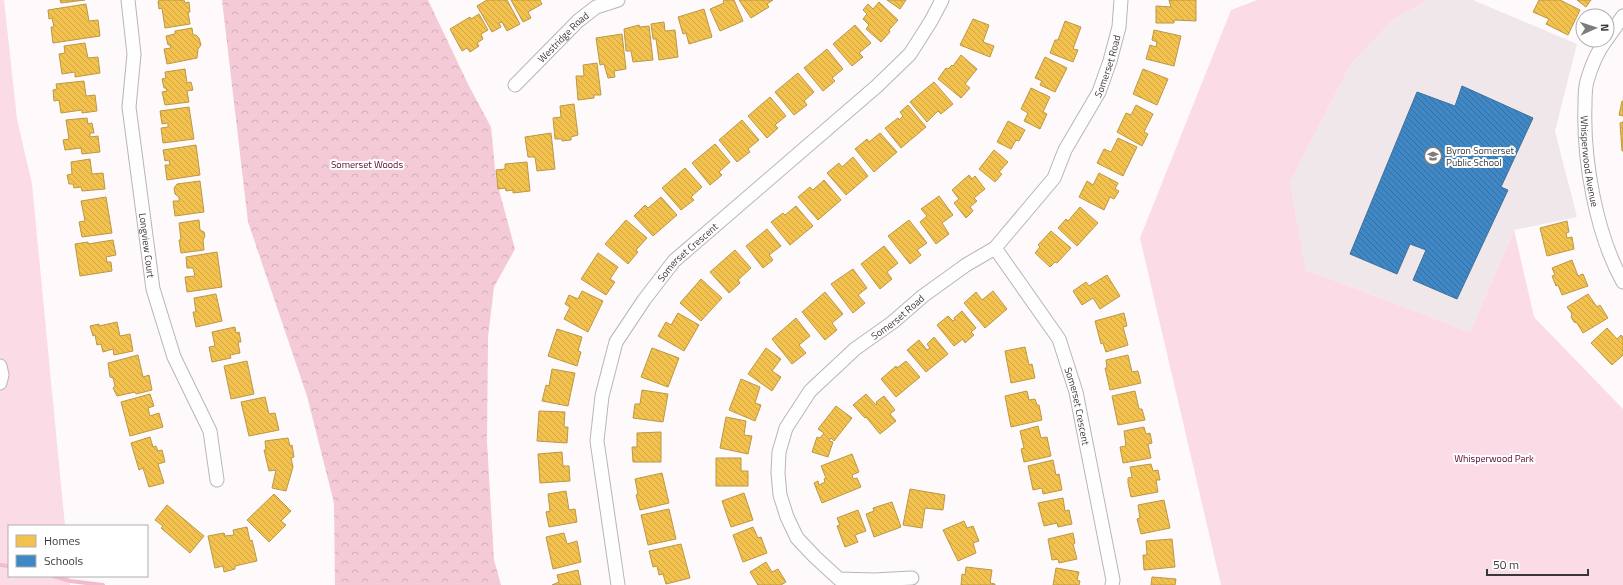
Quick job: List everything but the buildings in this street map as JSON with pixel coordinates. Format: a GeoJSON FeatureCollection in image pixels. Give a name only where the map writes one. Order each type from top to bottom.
{"type":"FeatureCollection","features":[{"type":"Feature","properties":{"kind":"street","name":"Longview Court"},"geometry":{"type":"LineString","coordinates":[[128,0],[134,54],[129,107],[153,289],[174,356],[210,431],[217,480]]}},
{"type":"Feature","properties":{"kind":"street","name":"Westridge Road"},"geometry":{"type":"LineString","coordinates":[[515,85],[578,20],[596,7],[618,0]]}},
{"type":"Feature","properties":{"kind":"street","name":"Somerset Crescent"},"geometry":{"type":"LineString","coordinates":[[618,585],[597,441],[602,396],[616,342],[644,300],[674,261],[871,91],[910,54],[931,21],[942,0]]}},
{"type":"Feature","properties":{"kind":"street","name":"Somerset Road"},"geometry":{"type":"LineString","coordinates":[[912,578],[874,580],[839,579],[797,538],[787,518],[780,495],[778,473],[779,452],[786,428],[810,391],[855,349],[893,322],[923,296],[995,248],[1054,178],[1066,150],[1100,92],[1119,27],[1121,0]]}},
{"type":"Feature","properties":{"kind":"street","name":"Whisperwood Avenue"},"geometry":{"type":"LineString","coordinates":[[1615,27],[1623,16]]}},
{"type":"Feature","properties":{"kind":"street","name":"Whisperwood Avenue"},"geometry":{"type":"LineString","coordinates":[[1600,48],[1586,82],[1584,129],[1588,170],[1601,228],[1618,273],[1623,282]]}},
{"type":"Feature","properties":{"kind":"street","name":"Somerset Crescent"},"geometry":{"type":"LineString","coordinates":[[995,248],[1059,338],[1076,392],[1112,585]]}},
{"type":"Feature","properties":{"kind":"street"},"geometry":{"type":"LineString","coordinates":[[0,366],[2,375],[0,383]]}},
{"type":"Feature","properties":{"kind":"shaded area","name":"Byron Somerset Public School"},"geometry":{"type":"Polygon","coordinates":[[[1427,0],[1473,0],[1575,43],[1576,48],[1555,131],[1577,217],[1514,230],[1470,332],[1306,270],[1290,182],[1351,64],[1393,20],[1427,0]]]}},
{"type":"Feature","properties":{"kind":"green space"},"geometry":{"type":"Polygon","coordinates":[[[0,0],[4,0],[17,119],[32,184],[65,525],[8,525],[8,577],[69,577],[70,585],[0,585],[0,0]]]}},
{"type":"Feature","properties":{"kind":"green space","name":"Somerset Woods"},"geometry":{"type":"Polygon","coordinates":[[[222,0],[428,0],[469,86],[491,127],[496,179],[515,249],[494,287],[488,337],[487,442],[494,560],[501,585],[335,585],[334,503],[307,396],[248,222],[222,0]]]}},
{"type":"Feature","properties":{"kind":"green space","name":"Whisperwood Park"},"geometry":{"type":"Polygon","coordinates":[[[1257,0],[1427,0],[1393,20],[1351,64],[1290,182],[1306,270],[1470,332],[1514,230],[1534,317],[1623,409],[1623,585],[1221,585],[1140,238],[1231,10],[1257,0]]]}},
{"type":"Feature","properties":{"kind":"waterway"},"geometry":{"type":"LineString","coordinates":[[0,565],[8,566]]}},
{"type":"Feature","properties":{"kind":"waterway"},"geometry":{"type":"LineString","coordinates":[[56,577],[70,581],[103,585]]}},
{"type":"Feature","properties":{"kind":"place","name":"Byron Somerset Public School"},"geometry":{"type":"Point","coordinates":[1433,156]}}]}
